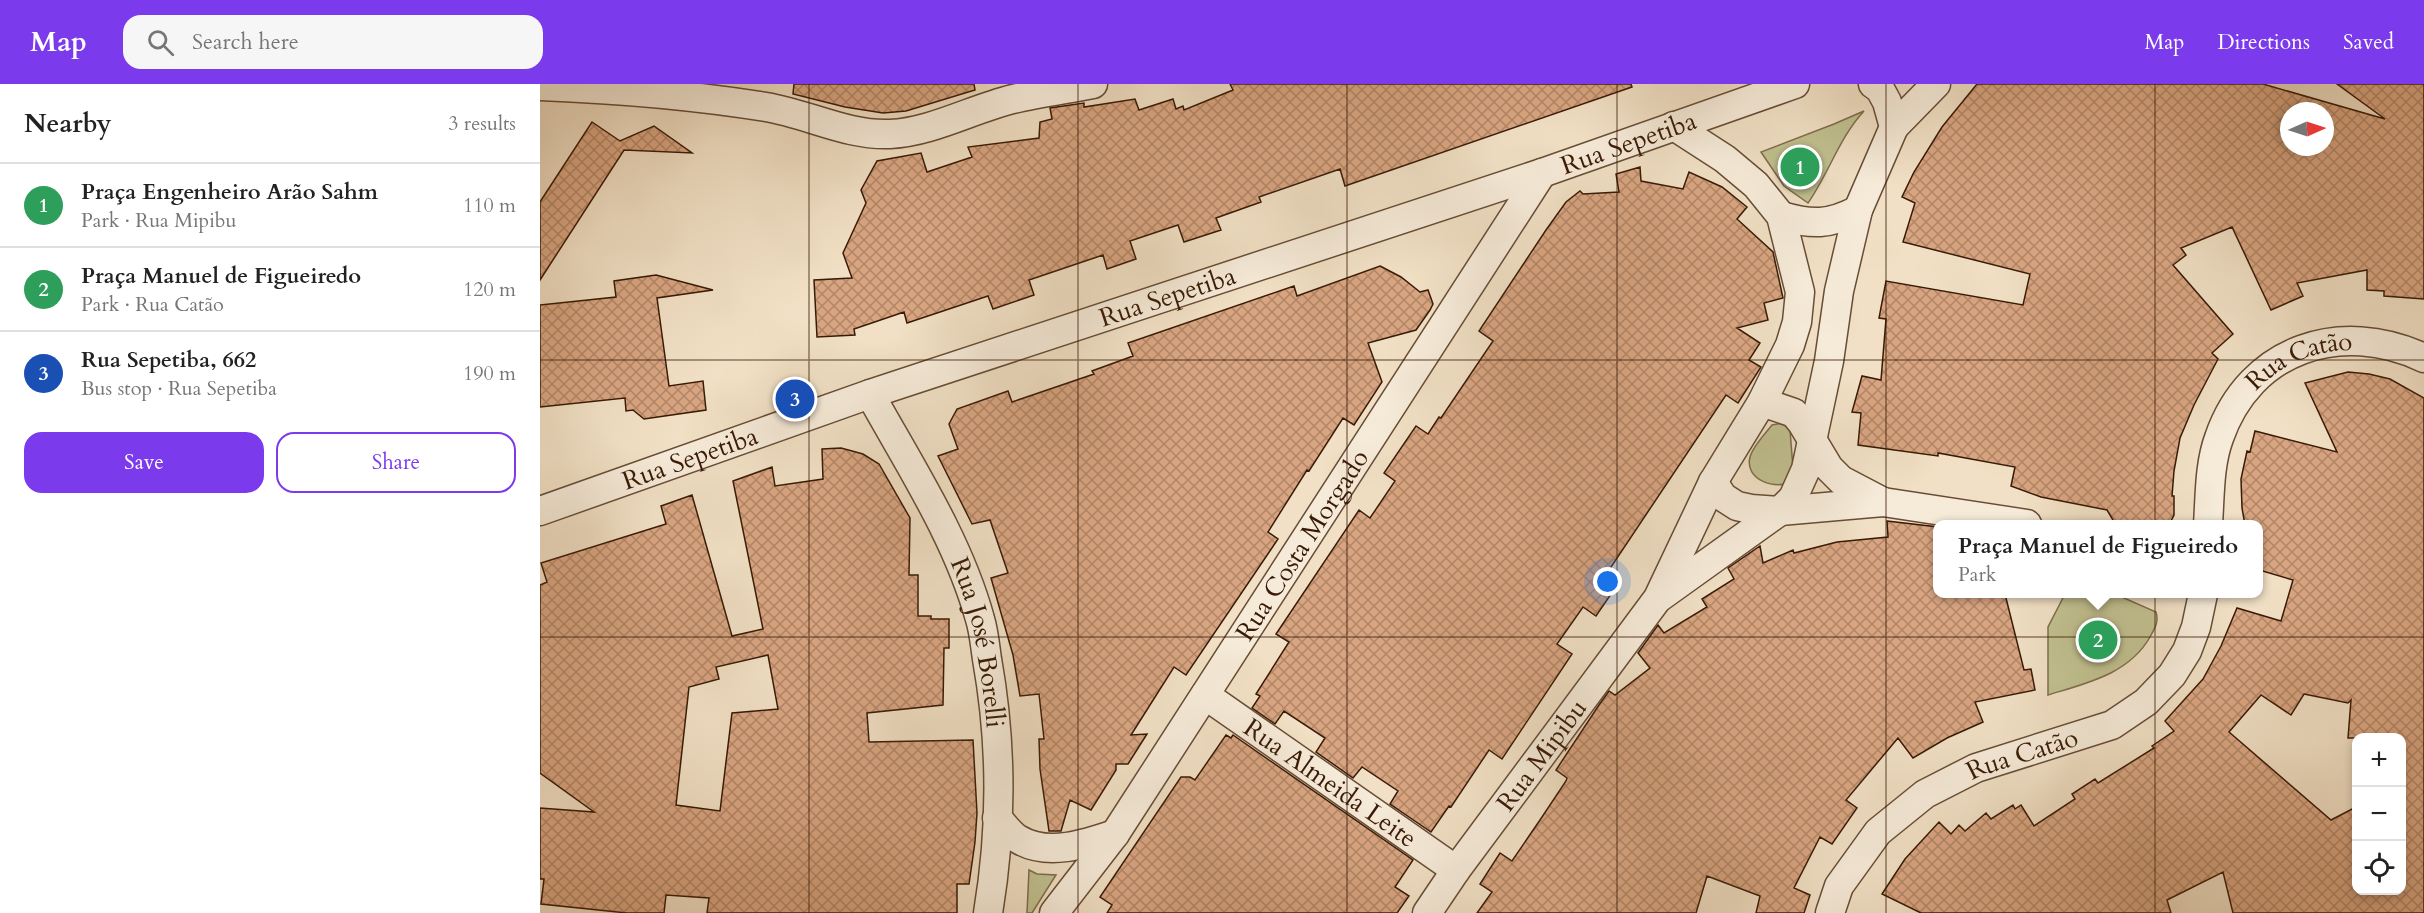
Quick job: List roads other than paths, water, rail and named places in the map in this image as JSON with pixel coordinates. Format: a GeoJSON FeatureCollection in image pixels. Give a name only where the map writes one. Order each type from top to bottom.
{"type":"FeatureCollection","features":[{"type":"Feature","properties":{"kind":"street"},"geometry":{"type":"LineString","coordinates":[[540,86],[629,90],[708,98],[770,108],[861,132],[890,134],[915,131],[1013,99],[1093,84]]}},
{"type":"Feature","properties":{"kind":"street","name":"Rua Sepetiba"},"geometry":{"type":"LineString","coordinates":[[542,509],[870,394],[1542,173],[1795,84]]}},
{"type":"Feature","properties":{"kind":"street"},"geometry":{"type":"LineString","coordinates":[[1873,84],[1880,89],[1887,102],[1894,127]]}},
{"type":"Feature","properties":{"kind":"street","name":"Rua Mipibu"},"geometry":{"type":"LineString","coordinates":[[1658,598],[1780,511],[1800,486],[1813,440],[1839,291],[1858,210],[1894,127],[1936,84]]}},
{"type":"Feature","properties":{"kind":"street","name":"Rua Mipibu"},"geometry":{"type":"LineString","coordinates":[[1427,913],[1456,870],[1658,598],[1713,482],[1762,402],[1790,345],[1797,322],[1800,292],[1781,216],[1756,185],[1725,159],[1674,126]]}},
{"type":"Feature","properties":{"kind":"street","name":"Rua Costa Morgado"},"geometry":{"type":"LineString","coordinates":[[1054,913],[1115,834],[1542,173]]}},
{"type":"Feature","properties":{"kind":"street"},"geometry":{"type":"LineString","coordinates":[[1781,216],[1797,221],[1827,223],[1839,220],[1858,210]]}},
{"type":"Feature","properties":{"kind":"street"},"geometry":{"type":"LineString","coordinates":[[1800,292],[1839,291]]}},
{"type":"Feature","properties":{"kind":"street","name":"Rua Catão"},"geometry":{"type":"LineString","coordinates":[[2208,520],[2211,482],[2218,440],[2234,405],[2253,380],[2284,358],[2314,344],[2339,340],[2401,347],[2424,358]]}},
{"type":"Feature","properties":{"kind":"street","name":"Rua José Borelli"},"geometry":{"type":"LineString","coordinates":[[870,394],[958,558],[980,619],[992,684],[999,761],[997,818],[988,913]]}},
{"type":"Feature","properties":{"kind":"street"},"geometry":{"type":"LineString","coordinates":[[1762,402],[1794,413],[1829,468],[1841,480],[1883,502]]}},
{"type":"Feature","properties":{"kind":"street"},"geometry":{"type":"LineString","coordinates":[[1713,482],[1723,496],[1737,506],[1780,511],[1883,502],[1996,520]]}},
{"type":"Feature","properties":{"kind":"street","name":"Rua Catão"},"geometry":{"type":"LineString","coordinates":[[1830,913],[1839,886],[1878,832],[1925,794],[1976,768],[2112,725],[2146,702],[2172,675],[2187,651],[2196,598]]}},
{"type":"Feature","properties":{"kind":"street","name":"Rua Almeida Leite"},"geometry":{"type":"LineString","coordinates":[[1205,695],[1456,870]]}},
{"type":"Feature","properties":{"kind":"street"},"geometry":{"type":"LineString","coordinates":[[997,818],[1017,839],[1037,846],[1061,848],[1085,845],[1115,834]]}},
{"type":"Feature","properties":{"kind":"place","name":"Praça Engenheiro Arão Sahm"},"geometry":{"type":"Point","coordinates":[1800,167]}},
{"type":"Feature","properties":{"kind":"place","name":"Rua Sepetiba, 662"},"geometry":{"type":"Point","coordinates":[795,399]}},
{"type":"Feature","properties":{"kind":"place","name":"Praça Manuel de Figueiredo"},"geometry":{"type":"Point","coordinates":[2098,640]}}]}
